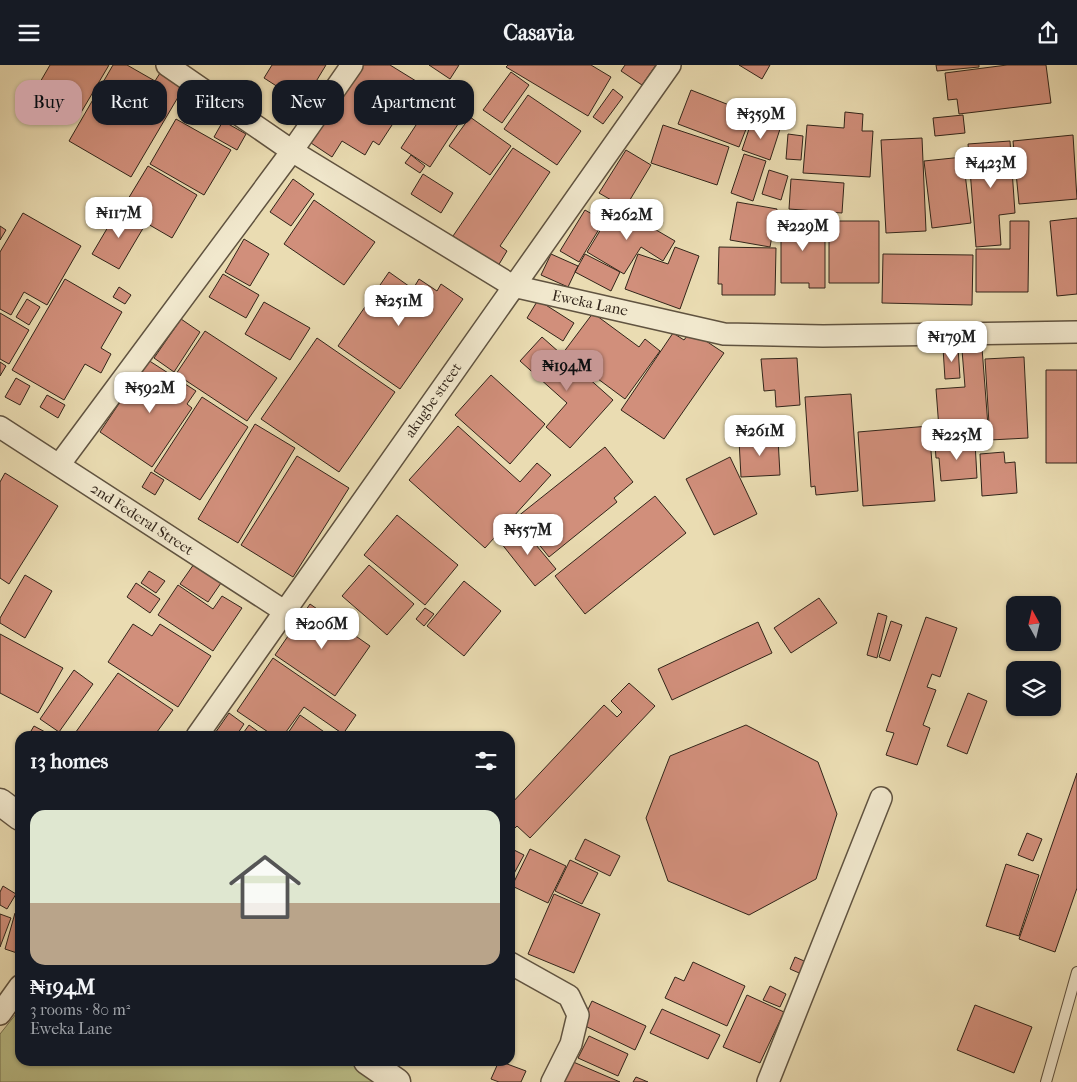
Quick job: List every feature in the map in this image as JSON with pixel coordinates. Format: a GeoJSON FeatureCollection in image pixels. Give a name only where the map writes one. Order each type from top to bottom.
{"type":"FeatureCollection","features":[{"type":"Feature","properties":{"kind":"street","name":"Eweka Lane"},"geometry":{"type":"LineString","coordinates":[[167,65],[292,151],[513,287],[724,333],[823,336],[1077,332]]}},
{"type":"Feature","properties":{"kind":"street"},"geometry":{"type":"LineString","coordinates":[[59,465],[292,151],[352,65]]}},
{"type":"Feature","properties":{"kind":"street","name":"akugbe street"},"geometry":{"type":"LineString","coordinates":[[200,731],[670,65]]}},
{"type":"Feature","properties":{"kind":"street","name":"2nd Federal Street"},"geometry":{"type":"LineString","coordinates":[[0,427],[284,611]]}},
{"type":"Feature","properties":{"kind":"street"},"geometry":{"type":"LineString","coordinates":[[768,1082],[881,798]]}},
{"type":"Feature","properties":{"kind":"street"},"geometry":{"type":"LineString","coordinates":[[0,802],[15,813]]}},
{"type":"Feature","properties":{"kind":"street"},"geometry":{"type":"LineString","coordinates":[[515,966],[569,996],[578,1015],[571,1044],[552,1082]]}},
{"type":"Feature","properties":{"kind":"street"},"geometry":{"type":"LineString","coordinates":[[0,1014],[15,993]]}},
{"type":"Feature","properties":{"kind":"street"},"geometry":{"type":"LineString","coordinates":[[374,1066],[397,1082]]}},
{"type":"Feature","properties":{"kind":"lane"},"geometry":{"type":"LineString","coordinates":[[1046,1082],[1077,972]]}},
{"type":"Feature","properties":{"kind":"green space"},"geometry":{"type":"Polygon","coordinates":[[[15,1015],[15,1066],[358,1066],[381,1082],[0,1082],[0,1034],[15,1015]]]}},
{"type":"Feature","properties":{"kind":"building"},"geometry":{"type":"Polygon","coordinates":[[[50,65],[109,65],[100,80],[92,80],[92,94],[82,111],[82,80],[41,80],[50,65]]]}},
{"type":"Feature","properties":{"kind":"building"},"geometry":{"type":"Polygon","coordinates":[[[113,65],[127,65],[153,80],[104,80],[113,65]]]}},
{"type":"Feature","properties":{"kind":"building"},"geometry":{"type":"Polygon","coordinates":[[[272,65],[326,65],[317,80],[272,80],[272,83],[264,78],[272,65]]]}},
{"type":"Feature","properties":{"kind":"building"},"geometry":{"type":"Polygon","coordinates":[[[361,65],[390,65],[414,80],[354,80],[354,125],[392,125],[379,145],[373,141],[365,155],[342,141],[332,157],[311,143],[323,125],[344,125],[344,92],[361,65]]]}},
{"type":"Feature","properties":{"kind":"building"},"geometry":{"type":"Polygon","coordinates":[[[429,65],[459,65],[450,79],[429,65]]]}},
{"type":"Feature","properties":{"kind":"building"},"geometry":{"type":"Polygon","coordinates":[[[508,65],[591,65],[611,77],[588,116],[506,67],[508,65]]]}},
{"type":"Feature","properties":{"kind":"building"},"geometry":{"type":"Polygon","coordinates":[[[625,65],[656,65],[642,85],[621,71],[625,65]]]}},
{"type":"Feature","properties":{"kind":"building"},"geometry":{"type":"Polygon","coordinates":[[[739,65],[770,65],[762,79],[739,65]]]}},
{"type":"Feature","properties":{"kind":"building"},"geometry":{"type":"Polygon","coordinates":[[[936,65],[979,65],[979,67],[937,71],[936,65]]]}},
{"type":"Feature","properties":{"kind":"building"},"geometry":{"type":"Polygon","coordinates":[[[1007,65],[1046,65],[1051,103],[959,114],[957,99],[948,100],[945,73],[1007,65]]]}},
{"type":"Feature","properties":{"kind":"building"},"geometry":{"type":"Polygon","coordinates":[[[511,72],[529,85],[502,123],[483,110],[511,72]]]}},
{"type":"Feature","properties":{"kind":"building"},"geometry":{"type":"Polygon","coordinates":[[[160,73],[177,83],[177,99],[167,116],[167,80],[156,80],[160,73]]]}},
{"type":"Feature","properties":{"kind":"building"},"geometry":{"type":"Polygon","coordinates":[[[613,89],[623,97],[603,124],[593,117],[613,89]]]}},
{"type":"Feature","properties":{"kind":"building"},"geometry":{"type":"Polygon","coordinates":[[[691,90],[752,114],[739,147],[678,124],[691,90]]]}},
{"type":"Feature","properties":{"kind":"building"},"geometry":{"type":"Polygon","coordinates":[[[528,95],[581,131],[557,165],[504,129],[528,95]]]}},
{"type":"Feature","properties":{"kind":"building"},"geometry":{"type":"Polygon","coordinates":[[[92,101],[92,125],[162,125],[131,177],[69,141],[78,125],[82,125],[82,119],[92,101]]]}},
{"type":"Feature","properties":{"kind":"building"},"geometry":{"type":"Polygon","coordinates":[[[845,112],[863,114],[862,131],[873,131],[870,177],[803,173],[807,125],[844,128],[845,112]]]}},
{"type":"Feature","properties":{"kind":"building"},"geometry":{"type":"Polygon","coordinates":[[[963,115],[965,133],[935,136],[933,118],[963,115]]]}},
{"type":"Feature","properties":{"kind":"building"},"geometry":{"type":"Polygon","coordinates":[[[176,119],[177,125],[187,125],[231,150],[204,195],[150,164],[176,119]]]}},
{"type":"Feature","properties":{"kind":"building"},"geometry":{"type":"Polygon","coordinates":[[[474,120],[511,146],[490,175],[449,146],[464,125],[474,125],[474,120]]]}},
{"type":"Feature","properties":{"kind":"building"},"geometry":{"type":"Polygon","coordinates":[[[752,120],[780,129],[770,160],[742,150],[752,120]]]}},
{"type":"Feature","properties":{"kind":"building"},"geometry":{"type":"Polygon","coordinates":[[[221,125],[230,125],[246,134],[237,150],[214,137],[221,125]]]}},
{"type":"Feature","properties":{"kind":"building"},"geometry":{"type":"Polygon","coordinates":[[[416,125],[457,125],[430,167],[401,148],[416,125]]]}},
{"type":"Feature","properties":{"kind":"building"},"geometry":{"type":"Polygon","coordinates":[[[663,125],[729,147],[717,185],[651,163],[663,125]]]}},
{"type":"Feature","properties":{"kind":"building"},"geometry":{"type":"Polygon","coordinates":[[[788,134],[803,136],[801,160],[786,159],[788,134]]]}},
{"type":"Feature","properties":{"kind":"building"},"geometry":{"type":"Polygon","coordinates":[[[1073,135],[1077,199],[1019,204],[1013,141],[1073,135]]]}},
{"type":"Feature","properties":{"kind":"building"},"geometry":{"type":"Polygon","coordinates":[[[922,138],[926,231],[886,233],[881,140],[922,138]]]}},
{"type":"Feature","properties":{"kind":"building"},"geometry":{"type":"Polygon","coordinates":[[[1010,141],[1015,213],[999,215],[1001,245],[976,247],[968,144],[1010,141]]]}},
{"type":"Feature","properties":{"kind":"building"},"geometry":{"type":"Polygon","coordinates":[[[513,148],[550,172],[500,246],[507,251],[498,266],[453,236],[513,148]]]}},
{"type":"Feature","properties":{"kind":"building"},"geometry":{"type":"Polygon","coordinates":[[[626,150],[651,165],[625,208],[599,193],[626,150]]]}},
{"type":"Feature","properties":{"kind":"building"},"geometry":{"type":"Polygon","coordinates":[[[744,154],[766,161],[753,201],[731,193],[744,154]]]}},
{"type":"Feature","properties":{"kind":"building"},"geometry":{"type":"Polygon","coordinates":[[[411,155],[425,166],[420,173],[405,163],[411,155]]]}},
{"type":"Feature","properties":{"kind":"building"},"geometry":{"type":"Polygon","coordinates":[[[963,157],[971,223],[932,228],[924,161],[963,157]]]}},
{"type":"Feature","properties":{"kind":"building"},"geometry":{"type":"Polygon","coordinates":[[[148,166],[197,195],[172,238],[122,209],[148,166]]]}},
{"type":"Feature","properties":{"kind":"building"},"geometry":{"type":"Polygon","coordinates":[[[769,170],[788,176],[781,200],[762,194],[769,170]]]}},
{"type":"Feature","properties":{"kind":"building"},"geometry":{"type":"Polygon","coordinates":[[[423,174],[453,193],[441,213],[411,194],[423,174]]]}},
{"type":"Feature","properties":{"kind":"building"},"geometry":{"type":"Polygon","coordinates":[[[293,179],[314,194],[291,226],[270,212],[293,179]]]}},
{"type":"Feature","properties":{"kind":"building"},"geometry":{"type":"Polygon","coordinates":[[[791,179],[844,183],[842,213],[789,209],[791,179]]]}},
{"type":"Feature","properties":{"kind":"building"},"geometry":{"type":"Polygon","coordinates":[[[314,200],[375,242],[344,285],[284,244],[314,200]]]}},
{"type":"Feature","properties":{"kind":"building"},"geometry":{"type":"Polygon","coordinates":[[[737,202],[777,209],[770,247],[730,240],[737,202]]]}},
{"type":"Feature","properties":{"kind":"building"},"geometry":{"type":"Polygon","coordinates":[[[615,206],[675,241],[663,261],[641,247],[624,274],[587,252],[615,206]]]}},
{"type":"Feature","properties":{"kind":"building"},"geometry":{"type":"Polygon","coordinates":[[[118,210],[145,225],[119,269],[92,254],[118,210]]]}},
{"type":"Feature","properties":{"kind":"building"},"geometry":{"type":"Polygon","coordinates":[[[585,210],[604,221],[579,262],[560,251],[585,210]]]}},
{"type":"Feature","properties":{"kind":"building"},"geometry":{"type":"Polygon","coordinates":[[[23,213],[81,246],[47,305],[24,292],[11,315],[0,309],[0,252],[23,213]]]}},
{"type":"Feature","properties":{"kind":"building"},"geometry":{"type":"Polygon","coordinates":[[[1077,218],[1077,294],[1057,296],[1050,221],[1077,218]]]}},
{"type":"Feature","properties":{"kind":"building"},"geometry":{"type":"Polygon","coordinates":[[[781,220],[825,220],[825,288],[809,288],[809,283],[781,283],[781,220]]]}},
{"type":"Feature","properties":{"kind":"building"},"geometry":{"type":"Polygon","coordinates":[[[829,221],[879,221],[879,283],[829,283],[829,221]]]}},
{"type":"Feature","properties":{"kind":"building"},"geometry":{"type":"Polygon","coordinates":[[[1010,221],[1029,221],[1028,292],[976,292],[976,249],[1010,249],[1010,221]]]}},
{"type":"Feature","properties":{"kind":"building"},"geometry":{"type":"Polygon","coordinates":[[[0,226],[6,230],[0,240],[0,226]]]}},
{"type":"Feature","properties":{"kind":"building"},"geometry":{"type":"Polygon","coordinates":[[[244,239],[269,254],[250,286],[225,272],[244,239]]]}},
{"type":"Feature","properties":{"kind":"building"},"geometry":{"type":"Polygon","coordinates":[[[675,247],[699,256],[680,309],[625,289],[638,254],[668,264],[675,247]]]}},
{"type":"Feature","properties":{"kind":"building"},"geometry":{"type":"Polygon","coordinates":[[[719,247],[776,248],[775,295],[722,295],[722,284],[718,284],[719,247]]]}},
{"type":"Feature","properties":{"kind":"building"},"geometry":{"type":"Polygon","coordinates":[[[551,254],[578,266],[568,287],[541,275],[551,254]]]}},
{"type":"Feature","properties":{"kind":"building"},"geometry":{"type":"Polygon","coordinates":[[[585,254],[620,272],[611,291],[575,272],[585,254]]]}},
{"type":"Feature","properties":{"kind":"building"},"geometry":{"type":"Polygon","coordinates":[[[883,254],[973,255],[972,305],[882,303],[883,254]]]}},
{"type":"Feature","properties":{"kind":"building"},"geometry":{"type":"Polygon","coordinates":[[[389,272],[413,289],[419,279],[437,291],[441,284],[463,299],[400,389],[338,346],[389,272]]]}},
{"type":"Feature","properties":{"kind":"building"},"geometry":{"type":"Polygon","coordinates":[[[223,274],[259,295],[246,318],[209,297],[223,274]]]}},
{"type":"Feature","properties":{"kind":"building"},"geometry":{"type":"Polygon","coordinates":[[[65,279],[122,312],[101,348],[111,354],[101,373],[85,364],[64,400],[12,370],[65,279]]]}},
{"type":"Feature","properties":{"kind":"building"},"geometry":{"type":"Polygon","coordinates":[[[119,287],[131,295],[125,304],[113,297],[119,287]]]}},
{"type":"Feature","properties":{"kind":"building"},"geometry":{"type":"Polygon","coordinates":[[[27,299],[40,307],[29,325],[16,317],[27,299]]]}},
{"type":"Feature","properties":{"kind":"building"},"geometry":{"type":"Polygon","coordinates":[[[538,300],[574,323],[563,341],[527,318],[538,300]]]}},
{"type":"Feature","properties":{"kind":"building"},"geometry":{"type":"Polygon","coordinates":[[[264,302],[310,328],[290,360],[245,334],[264,302]]]}},
{"type":"Feature","properties":{"kind":"building"},"geometry":{"type":"Polygon","coordinates":[[[0,313],[29,330],[9,364],[0,359],[0,313]]]}},
{"type":"Feature","properties":{"kind":"building"},"geometry":{"type":"Polygon","coordinates":[[[593,313],[639,347],[645,339],[660,351],[625,399],[563,353],[593,313]]]}},
{"type":"Feature","properties":{"kind":"building"},"geometry":{"type":"Polygon","coordinates":[[[181,319],[200,332],[174,372],[154,358],[181,319]]]}},
{"type":"Feature","properties":{"kind":"building"},"geometry":{"type":"Polygon","coordinates":[[[205,331],[277,378],[247,421],[176,374],[205,331]]]}},
{"type":"Feature","properties":{"kind":"building"},"geometry":{"type":"Polygon","coordinates":[[[691,331],[724,353],[664,439],[621,410],[673,333],[684,340],[691,331]]]}},
{"type":"Feature","properties":{"kind":"building"},"geometry":{"type":"Polygon","coordinates":[[[542,337],[613,400],[570,448],[546,427],[567,403],[520,361],[542,337]]]}},
{"type":"Feature","properties":{"kind":"building"},"geometry":{"type":"Polygon","coordinates":[[[317,338],[395,392],[339,472],[261,419],[317,338]]]}},
{"type":"Feature","properties":{"kind":"building"},"geometry":{"type":"Polygon","coordinates":[[[958,347],[960,378],[945,379],[943,348],[958,347]]]}},
{"type":"Feature","properties":{"kind":"building"},"geometry":{"type":"Polygon","coordinates":[[[982,348],[989,439],[940,442],[936,389],[965,387],[962,350],[982,348]]]}},
{"type":"Feature","properties":{"kind":"building"},"geometry":{"type":"Polygon","coordinates":[[[1024,357],[1028,438],[990,440],[985,359],[1024,357]]]}},
{"type":"Feature","properties":{"kind":"building"},"geometry":{"type":"Polygon","coordinates":[[[797,358],[800,405],[776,407],[775,390],[764,391],[761,359],[797,358]]]}},
{"type":"Feature","properties":{"kind":"building"},"geometry":{"type":"Polygon","coordinates":[[[148,360],[196,391],[187,404],[192,408],[152,467],[100,432],[148,360]]]}},
{"type":"Feature","properties":{"kind":"building"},"geometry":{"type":"Polygon","coordinates":[[[0,362],[6,366],[0,376],[0,362]]]}},
{"type":"Feature","properties":{"kind":"building"},"geometry":{"type":"Polygon","coordinates":[[[1046,370],[1077,370],[1077,463],[1046,463],[1046,370]]]}},
{"type":"Feature","properties":{"kind":"building"},"geometry":{"type":"Polygon","coordinates":[[[491,375],[545,424],[510,464],[455,415],[491,375]]]}},
{"type":"Feature","properties":{"kind":"building"},"geometry":{"type":"Polygon","coordinates":[[[16,378],[30,386],[20,405],[5,397],[16,378]]]}},
{"type":"Feature","properties":{"kind":"building"},"geometry":{"type":"Polygon","coordinates":[[[851,394],[858,491],[816,495],[815,486],[811,487],[805,397],[851,394]]]}},
{"type":"Feature","properties":{"kind":"building"},"geometry":{"type":"Polygon","coordinates":[[[47,395],[65,405],[58,418],[40,407],[47,395]]]}},
{"type":"Feature","properties":{"kind":"building"},"geometry":{"type":"Polygon","coordinates":[[[202,397],[248,427],[200,500],[154,471],[202,397]]]}},
{"type":"Feature","properties":{"kind":"building"},"geometry":{"type":"Polygon","coordinates":[[[255,424],[295,448],[238,543],[198,519],[255,424]]]}},
{"type":"Feature","properties":{"kind":"building"},"geometry":{"type":"Polygon","coordinates":[[[458,426],[520,482],[537,463],[551,475],[485,548],[409,480],[458,426]]]}},
{"type":"Feature","properties":{"kind":"building"},"geometry":{"type":"Polygon","coordinates":[[[929,426],[935,501],[863,506],[858,432],[929,426]]]}},
{"type":"Feature","properties":{"kind":"building"},"geometry":{"type":"Polygon","coordinates":[[[778,438],[780,475],[741,477],[739,440],[778,438]]]}},
{"type":"Feature","properties":{"kind":"building"},"geometry":{"type":"Polygon","coordinates":[[[975,442],[977,478],[941,481],[939,458],[936,458],[935,445],[975,442]]]}},
{"type":"Feature","properties":{"kind":"building"},"geometry":{"type":"Polygon","coordinates":[[[605,447],[633,482],[614,498],[617,502],[549,557],[517,517],[605,447]]]}},
{"type":"Feature","properties":{"kind":"building"},"geometry":{"type":"Polygon","coordinates":[[[1004,452],[1005,463],[1015,462],[1017,493],[982,496],[980,454],[1004,452]]]}},
{"type":"Feature","properties":{"kind":"building"},"geometry":{"type":"Polygon","coordinates":[[[297,456],[349,488],[293,577],[241,545],[297,456]]]}},
{"type":"Feature","properties":{"kind":"building"},"geometry":{"type":"Polygon","coordinates":[[[730,457],[757,514],[714,535],[686,479],[730,457]]]}},
{"type":"Feature","properties":{"kind":"building"},"geometry":{"type":"Polygon","coordinates":[[[151,472],[164,480],[155,495],[142,487],[151,472]]]}},
{"type":"Feature","properties":{"kind":"building"},"geometry":{"type":"Polygon","coordinates":[[[5,473],[58,506],[9,584],[0,578],[0,482],[5,473]]]}},
{"type":"Feature","properties":{"kind":"building"},"geometry":{"type":"Polygon","coordinates":[[[655,496],[686,533],[585,614],[555,576],[655,496]]]}},
{"type":"Feature","properties":{"kind":"building"},"geometry":{"type":"Polygon","coordinates":[[[397,515],[458,565],[425,605],[364,555],[397,515]]]}},
{"type":"Feature","properties":{"kind":"building"},"geometry":{"type":"Polygon","coordinates":[[[521,527],[556,569],[535,586],[501,543],[521,527]]]}},
{"type":"Feature","properties":{"kind":"building"},"geometry":{"type":"Polygon","coordinates":[[[194,564],[221,583],[208,602],[180,584],[194,564]]]}},
{"type":"Feature","properties":{"kind":"building"},"geometry":{"type":"Polygon","coordinates":[[[369,565],[414,604],[387,635],[342,596],[369,565]]]}},
{"type":"Feature","properties":{"kind":"building"},"geometry":{"type":"Polygon","coordinates":[[[149,571],[165,581],[156,593],[141,583],[149,571]]]}},
{"type":"Feature","properties":{"kind":"building"},"geometry":{"type":"Polygon","coordinates":[[[25,575],[52,591],[25,638],[0,623],[0,618],[25,575]]]}},
{"type":"Feature","properties":{"kind":"building"},"geometry":{"type":"Polygon","coordinates":[[[464,581],[501,611],[464,656],[427,626],[464,581]]]}},
{"type":"Feature","properties":{"kind":"building"},"geometry":{"type":"Polygon","coordinates":[[[136,583],[160,599],[150,613],[127,597],[136,583]]]}},
{"type":"Feature","properties":{"kind":"building"},"geometry":{"type":"Polygon","coordinates":[[[178,585],[213,609],[222,596],[242,608],[213,651],[158,615],[178,585]]]}},
{"type":"Feature","properties":{"kind":"building"},"geometry":{"type":"Polygon","coordinates":[[[819,598],[837,623],[791,653],[774,628],[819,598]]]}},
{"type":"Feature","properties":{"kind":"building"},"geometry":{"type":"Polygon","coordinates":[[[310,604],[370,646],[335,696],[275,655],[310,604]]]}},
{"type":"Feature","properties":{"kind":"building"},"geometry":{"type":"Polygon","coordinates":[[[425,608],[434,614],[424,626],[416,619],[425,608]]]}},
{"type":"Feature","properties":{"kind":"building"},"geometry":{"type":"Polygon","coordinates":[[[878,613],[887,616],[877,658],[867,655],[878,613]]]}},
{"type":"Feature","properties":{"kind":"building"},"geometry":{"type":"Polygon","coordinates":[[[926,617],[957,628],[940,677],[932,674],[927,687],[936,690],[923,725],[930,728],[917,765],[886,755],[894,733],[886,731],[926,617]]]}},
{"type":"Feature","properties":{"kind":"building"},"geometry":{"type":"Polygon","coordinates":[[[891,621],[902,625],[890,661],[879,657],[891,621]]]}},
{"type":"Feature","properties":{"kind":"building"},"geometry":{"type":"Polygon","coordinates":[[[758,622],[772,653],[672,700],[658,669],[758,622]]]}},
{"type":"Feature","properties":{"kind":"building"},"geometry":{"type":"Polygon","coordinates":[[[133,624],[152,636],[160,624],[211,656],[178,707],[108,662],[133,624]]]}},
{"type":"Feature","properties":{"kind":"building"},"geometry":{"type":"Polygon","coordinates":[[[0,634],[63,668],[38,713],[0,693],[0,634]]]}},
{"type":"Feature","properties":{"kind":"building"},"geometry":{"type":"Polygon","coordinates":[[[273,658],[356,715],[345,731],[339,731],[304,707],[287,731],[267,731],[237,711],[273,658]]]}},
{"type":"Feature","properties":{"kind":"building"},"geometry":{"type":"Polygon","coordinates":[[[74,670],[93,684],[60,731],[40,719],[74,670]]]}},
{"type":"Feature","properties":{"kind":"building"},"geometry":{"type":"Polygon","coordinates":[[[118,673],[173,710],[158,731],[77,731],[118,673]]]}},
{"type":"Feature","properties":{"kind":"building"},"geometry":{"type":"Polygon","coordinates":[[[629,683],[655,706],[530,838],[517,826],[515,828],[515,800],[604,705],[617,717],[622,712],[611,701],[629,683]]]}},
{"type":"Feature","properties":{"kind":"building"},"geometry":{"type":"Polygon","coordinates":[[[968,693],[987,701],[967,754],[947,746],[968,693]]]}},
{"type":"Feature","properties":{"kind":"building"},"geometry":{"type":"Polygon","coordinates":[[[229,713],[244,724],[239,731],[216,731],[229,713]]]}},
{"type":"Feature","properties":{"kind":"building"},"geometry":{"type":"Polygon","coordinates":[[[300,715],[323,731],[289,731],[300,715]]]}},
{"type":"Feature","properties":{"kind":"building"},"geometry":{"type":"Polygon","coordinates":[[[249,725],[257,731],[245,731],[249,725]]]}},
{"type":"Feature","properties":{"kind":"building"},"geometry":{"type":"Polygon","coordinates":[[[746,725],[818,762],[837,814],[816,879],[749,915],[668,881],[646,818],[670,756],[746,725]]]}},
{"type":"Feature","properties":{"kind":"building"},"geometry":{"type":"Polygon","coordinates":[[[34,726],[43,731],[31,731],[34,726]]]}},
{"type":"Feature","properties":{"kind":"building"},"geometry":{"type":"Polygon","coordinates":[[[1077,773],[1077,888],[1055,952],[1019,939],[1077,773]]]}},
{"type":"Feature","properties":{"kind":"building"},"geometry":{"type":"Polygon","coordinates":[[[1027,833],[1042,839],[1033,861],[1018,855],[1027,833]]]}},
{"type":"Feature","properties":{"kind":"building"},"geometry":{"type":"Polygon","coordinates":[[[585,839],[620,856],[610,876],[575,859],[585,839]]]}},
{"type":"Feature","properties":{"kind":"building"},"geometry":{"type":"Polygon","coordinates":[[[530,849],[566,866],[548,903],[515,887],[515,880],[530,849]]]}},
{"type":"Feature","properties":{"kind":"building"},"geometry":{"type":"Polygon","coordinates":[[[515,850],[524,855],[515,872],[515,850]]]}},
{"type":"Feature","properties":{"kind":"building"},"geometry":{"type":"Polygon","coordinates":[[[570,860],[598,873],[582,904],[555,891],[570,860]]]}},
{"type":"Feature","properties":{"kind":"building"},"geometry":{"type":"Polygon","coordinates":[[[1006,864],[1039,875],[1019,936],[986,926],[1006,864]]]}},
{"type":"Feature","properties":{"kind":"building"},"geometry":{"type":"Polygon","coordinates":[[[3,886],[15,893],[7,909],[0,905],[0,892],[3,886]]]}},
{"type":"Feature","properties":{"kind":"building"},"geometry":{"type":"Polygon","coordinates":[[[554,894],[600,914],[574,973],[528,954],[554,894]]]}},
{"type":"Feature","properties":{"kind":"building"},"geometry":{"type":"Polygon","coordinates":[[[15,913],[15,952],[5,949],[15,913]]]}},
{"type":"Feature","properties":{"kind":"building"},"geometry":{"type":"Polygon","coordinates":[[[0,914],[11,918],[0,947],[0,914]]]}},
{"type":"Feature","properties":{"kind":"building"},"geometry":{"type":"Polygon","coordinates":[[[795,957],[811,964],[806,976],[790,969],[795,957]]]}},
{"type":"Feature","properties":{"kind":"building"},"geometry":{"type":"Polygon","coordinates":[[[693,962],[745,986],[727,1026],[665,998],[675,977],[684,981],[693,962]]]}},
{"type":"Feature","properties":{"kind":"building"},"geometry":{"type":"Polygon","coordinates":[[[770,986],[786,994],[780,1007],[763,1000],[770,986]]]}},
{"type":"Feature","properties":{"kind":"building"},"geometry":{"type":"Polygon","coordinates":[[[747,995],[784,1012],[760,1063],[723,1047],[747,995]]]}},
{"type":"Feature","properties":{"kind":"building"},"geometry":{"type":"Polygon","coordinates":[[[592,1001],[646,1026],[635,1050],[581,1024],[592,1001]]]}},
{"type":"Feature","properties":{"kind":"building"},"geometry":{"type":"Polygon","coordinates":[[[975,1005],[1032,1027],[1014,1073],[957,1050],[975,1005]]]}},
{"type":"Feature","properties":{"kind":"building"},"geometry":{"type":"Polygon","coordinates":[[[662,1009],[720,1035],[708,1059],[650,1033],[662,1009]]]}},
{"type":"Feature","properties":{"kind":"building"},"geometry":{"type":"Polygon","coordinates":[[[589,1036],[628,1054],[618,1076],[578,1058],[589,1036]]]}},
{"type":"Feature","properties":{"kind":"building"},"geometry":{"type":"Polygon","coordinates":[[[571,1061],[620,1082],[561,1082],[571,1061]]]}},
{"type":"Feature","properties":{"kind":"building"},"geometry":{"type":"Polygon","coordinates":[[[497,1066],[512,1066],[526,1071],[521,1082],[499,1082],[491,1079],[497,1066]]]}},
{"type":"Feature","properties":{"kind":"building"},"geometry":{"type":"Polygon","coordinates":[[[636,1077],[648,1082],[633,1082],[636,1077]]]}}]}
